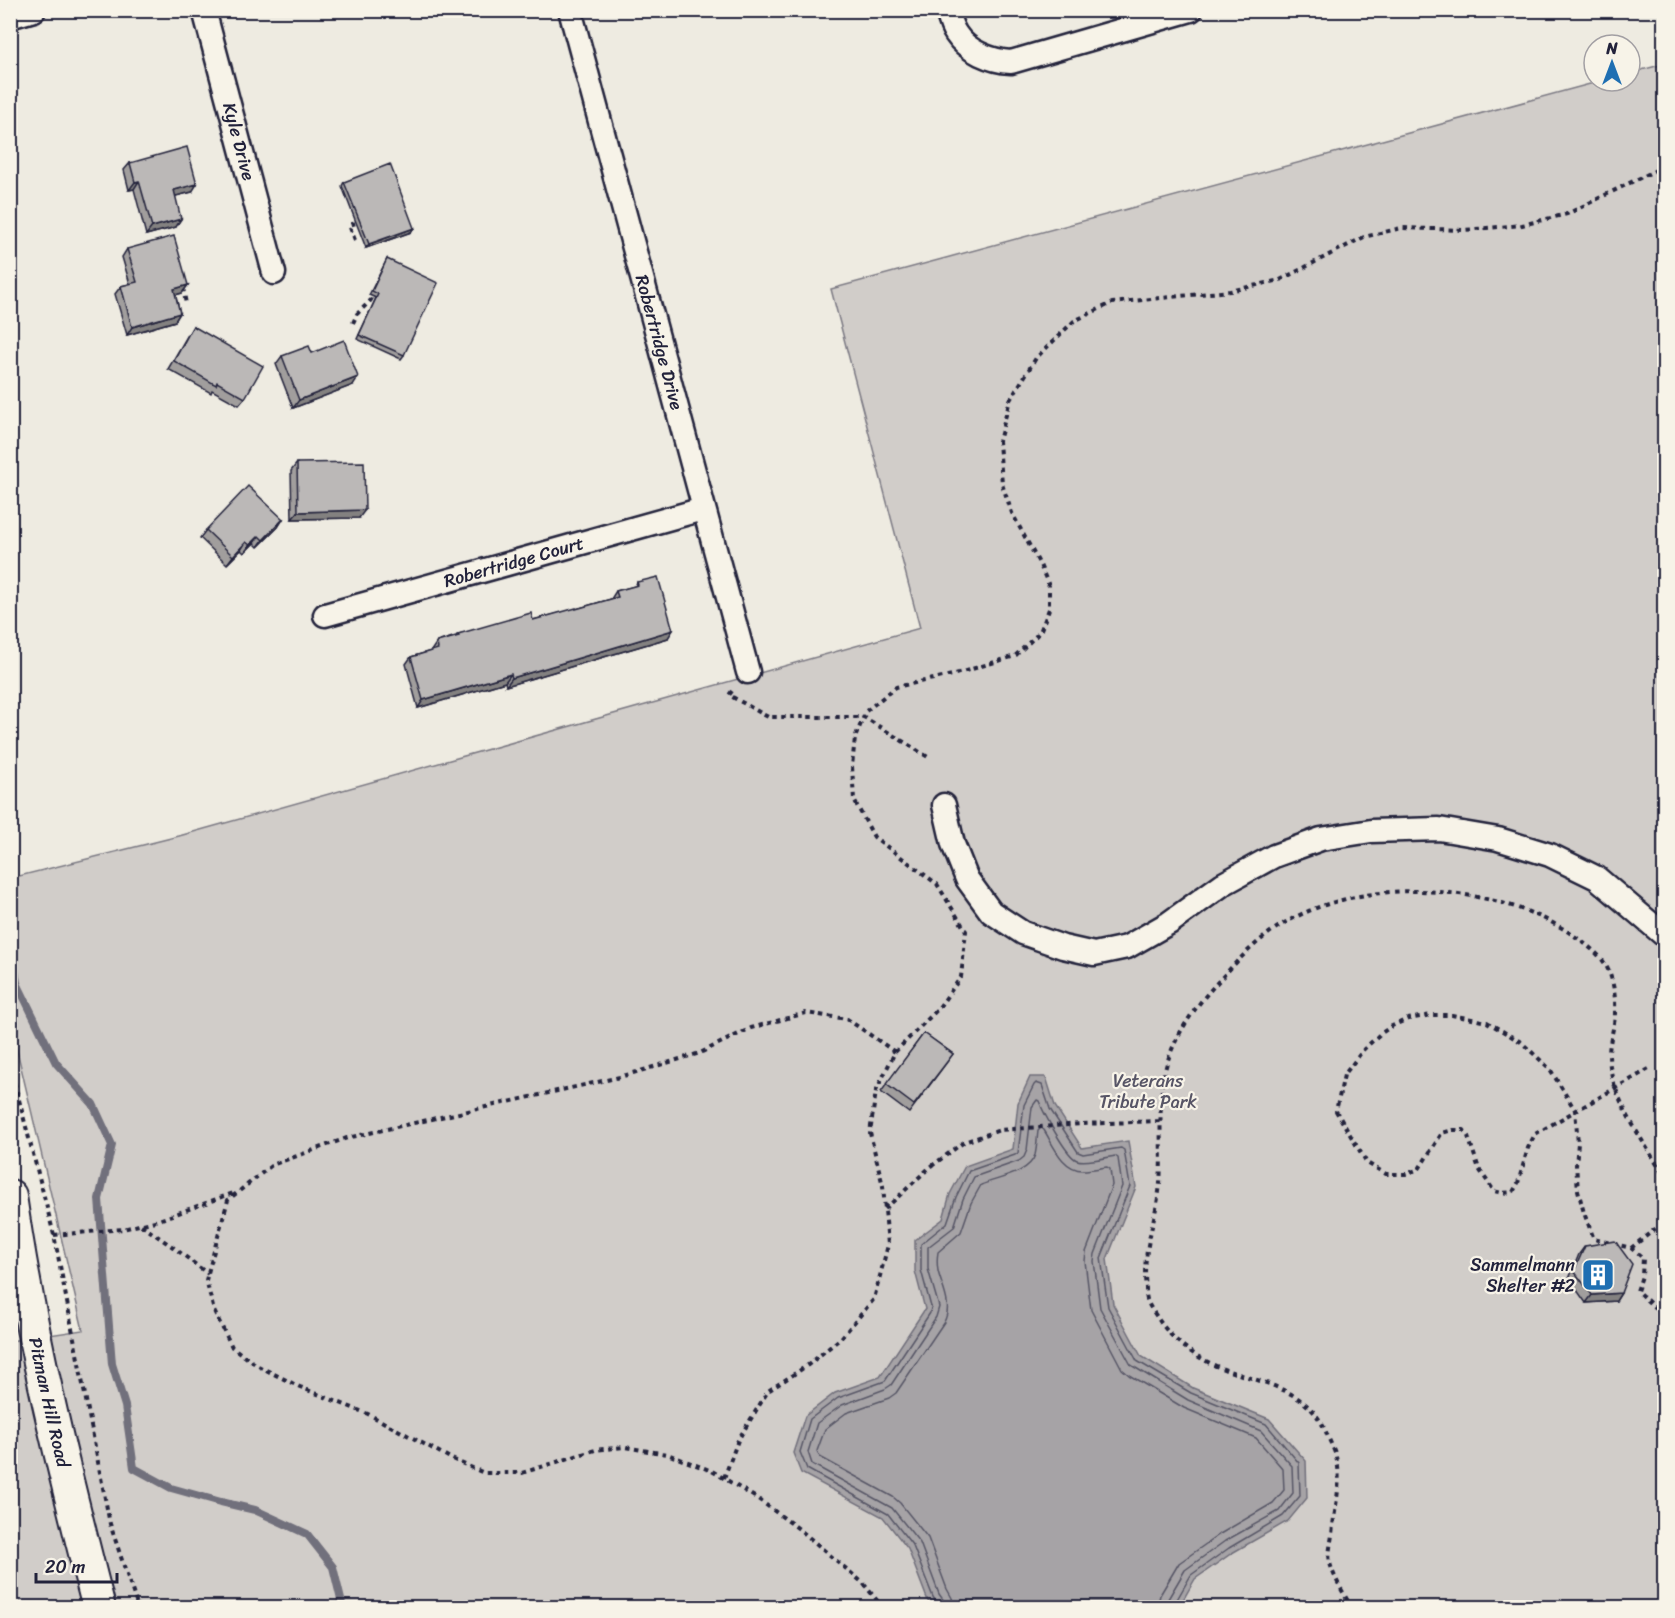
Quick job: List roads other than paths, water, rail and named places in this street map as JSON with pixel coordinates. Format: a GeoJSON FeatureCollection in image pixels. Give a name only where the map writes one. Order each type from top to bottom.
{"type":"FeatureCollection","features":[{"type":"Feature","properties":{"kind":"main road","name":"Pitman Hill Road"},"geometry":{"type":"LineString","coordinates":[[10,1196],[20,1266],[53,1423],[99,1608]]}},
{"type":"Feature","properties":{"kind":"street","name":"Kyle Drive"},"geometry":{"type":"LineString","coordinates":[[204,10],[274,273]]}},
{"type":"Feature","properties":{"kind":"street","name":"Robertridge Drive"},"geometry":{"type":"LineString","coordinates":[[570,10],[748,672]]}},
{"type":"Feature","properties":{"kind":"street"},"geometry":{"type":"LineString","coordinates":[[947,10],[956,34],[968,46],[978,53],[1000,61],[1011,62],[1191,10]]}},
{"type":"Feature","properties":{"kind":"street","name":"Robertridge Court"},"geometry":{"type":"LineString","coordinates":[[325,615],[703,509]]}},
{"type":"Feature","properties":{"kind":"street"},"geometry":{"type":"LineString","coordinates":[[944,806],[953,844],[967,879],[991,912],[1023,933],[1063,947],[1094,954],[1127,947],[1169,923],[1223,884],[1274,856],[1321,839],[1371,831],[1439,829],[1498,839],[1550,855],[1597,878],[1665,935]]}},
{"type":"Feature","properties":{"kind":"water"},"geometry":{"type":"Polygon","coordinates":[[[1030,1077],[1046,1077],[1055,1106],[1082,1148],[1128,1141],[1136,1187],[1107,1259],[1113,1304],[1141,1356],[1193,1388],[1269,1419],[1306,1461],[1307,1498],[1288,1521],[1232,1553],[1195,1579],[1179,1607],[933,1607],[928,1601],[908,1549],[883,1517],[801,1473],[793,1453],[805,1416],[835,1393],[880,1377],[925,1309],[915,1271],[915,1240],[943,1219],[950,1194],[965,1166],[1013,1149],[1018,1103],[1030,1077]]]}},
{"type":"Feature","properties":{"kind":"waterway"},"geometry":{"type":"LineString","coordinates":[[10,941],[17,983],[56,1063],[93,1104],[112,1145],[99,1199],[112,1364],[125,1406],[134,1468],[171,1488],[255,1510],[307,1534],[333,1567],[343,1608]]}},
{"type":"Feature","properties":{"kind":"place","name":"Sammelmann Shelter #2"},"geometry":{"type":"Point","coordinates":[1598,1275]}},
{"type":"Feature","properties":{"kind":"park label","name":"Veterans Tribute Park"},"geometry":{"type":"Point","coordinates":[1148,1091]}}]}
